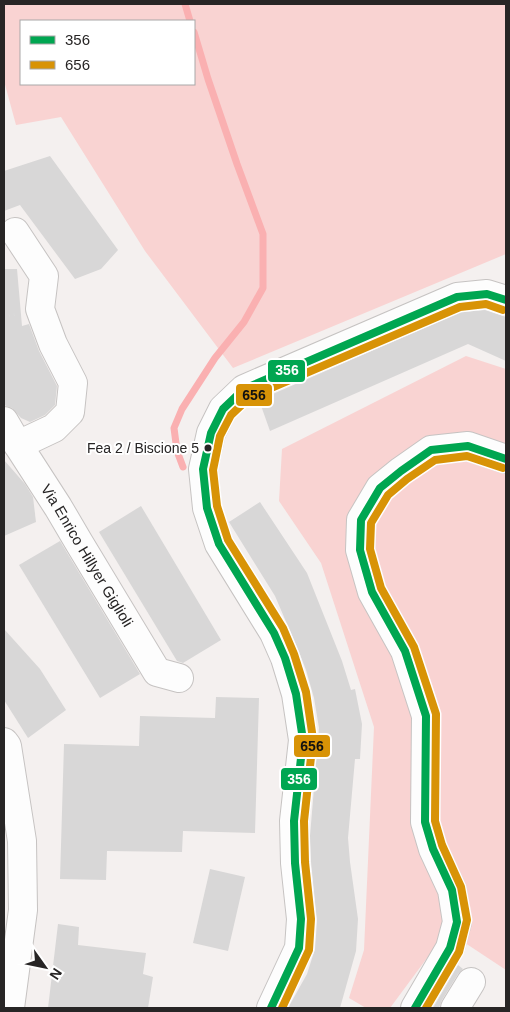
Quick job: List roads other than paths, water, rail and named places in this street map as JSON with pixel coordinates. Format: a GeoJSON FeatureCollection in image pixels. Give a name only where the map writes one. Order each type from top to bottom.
{"type":"FeatureCollection","features":[{"type":"Feature","properties":{"kind":"street"},"geometry":{"type":"LineString","coordinates":[[15,232],[44,276],[40,309],[53,344],[73,383],[70,412],[54,428],[18,445]]}},
{"type":"Feature","properties":{"kind":"street"},"geometry":{"type":"LineString","coordinates":[[271,1008],[299,948],[301,920],[295,863],[294,821],[303,740],[296,694],[285,658],[274,633],[219,544],[207,508],[203,469],[211,433],[223,409],[244,389],[457,297],[487,294],[506,300]]}},
{"type":"Feature","properties":{"kind":"street","name":"Via Enrico Hillyer Giglioli"},"geometry":{"type":"LineString","coordinates":[[4,421],[157,672],[178,678]]}},
{"type":"Feature","properties":{"kind":"street"},"geometry":{"type":"LineString","coordinates":[[415,1008],[450,948],[457,922],[452,890],[433,849],[425,822],[426,716],[404,651],[372,592],[360,550],[361,520],[380,488],[400,471],[431,450],[468,446],[506,459]]}},
{"type":"Feature","properties":{"kind":"street"},"geometry":{"type":"LineString","coordinates":[[4,742],[7,746],[22,841],[23,910],[10,1008]]}},
{"type":"Feature","properties":{"kind":"street"},"geometry":{"type":"LineString","coordinates":[[455,1008],[471,982]]}},
{"type":"Feature","properties":{"kind":"waterway"},"geometry":{"type":"LineString","coordinates":[[185,4],[190,20]]}},
{"type":"Feature","properties":{"kind":"waterway"},"geometry":{"type":"LineString","coordinates":[[183,467],[177,451],[174,428],[182,409],[215,358],[244,322],[263,288],[263,234],[237,164],[195,35]]}},
{"type":"Feature","properties":{"kind":"place","name":"Fea 2 / Biscione 5"},"geometry":{"type":"Point","coordinates":[208,448]}}]}
